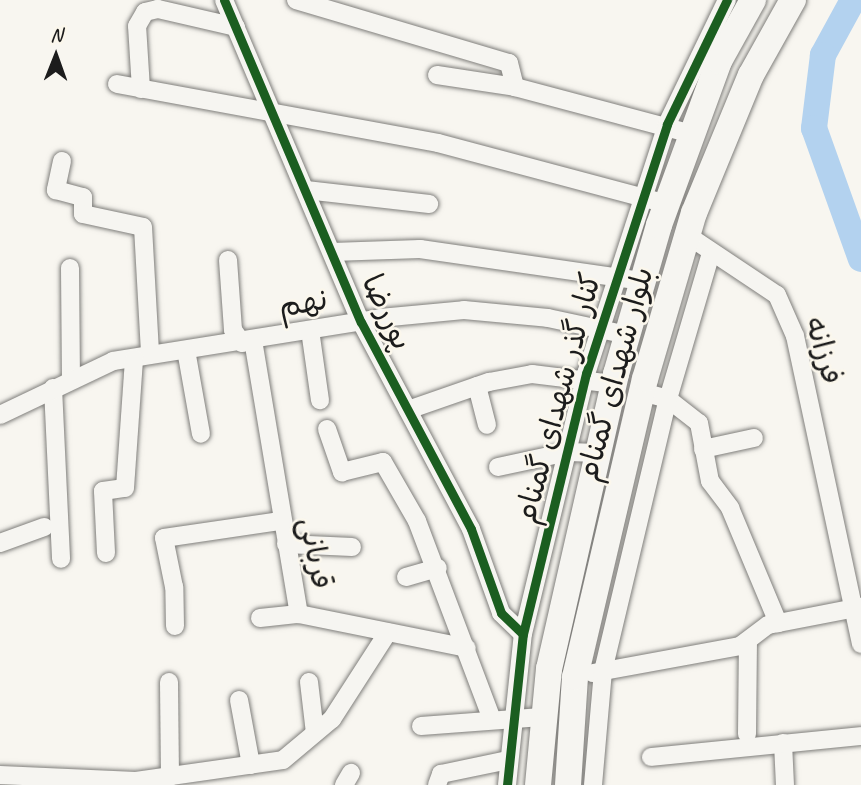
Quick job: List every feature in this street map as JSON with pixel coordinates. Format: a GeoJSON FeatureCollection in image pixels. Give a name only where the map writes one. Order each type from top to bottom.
{"type":"FeatureCollection","features":[{"type":"Feature","properties":{"kind":"highway","name":"بلوار شهدای گمنام"},"geometry":{"type":"LineString","coordinates":[[538,785],[542,717],[551,659],[627,335],[667,204],[719,61],[753,0]]}},
{"type":"Feature","properties":{"kind":"highway","name":"بلوار شهدای گمنام"},"geometry":{"type":"LineString","coordinates":[[568,785],[575,677],[642,392],[691,224],[751,75],[793,0]]}},
{"type":"Feature","properties":{"kind":"highway"},"geometry":{"type":"LineString","coordinates":[[667,204],[691,224]]}},
{"type":"Feature","properties":{"kind":"street","name":"پوررضا"},"geometry":{"type":"LineString","coordinates":[[224,0],[361,322],[471,529],[501,612],[523,634]]}},
{"type":"Feature","properties":{"kind":"street"},"geometry":{"type":"LineString","coordinates":[[296,0],[509,63],[515,87]]}},
{"type":"Feature","properties":{"kind":"street","name":"کنار گذر شهدای گمنام"},"geometry":{"type":"LineString","coordinates":[[507,785],[512,717],[523,634],[598,329],[640,197],[667,124],[727,0]]}},
{"type":"Feature","properties":{"kind":"street"},"geometry":{"type":"LineString","coordinates":[[141,89],[137,26],[145,12],[158,9],[236,27]]}},
{"type":"Feature","properties":{"kind":"street"},"geometry":{"type":"LineString","coordinates":[[436,75],[515,87],[667,124],[692,134]]}},
{"type":"Feature","properties":{"kind":"street"},"geometry":{"type":"LineString","coordinates":[[117,84],[438,143],[667,204]]}},
{"type":"Feature","properties":{"kind":"street"},"geometry":{"type":"LineString","coordinates":[[62,162],[56,190],[83,197],[83,214],[143,227],[142,356],[125,488],[103,491],[106,553]]}},
{"type":"Feature","properties":{"kind":"street"},"geometry":{"type":"LineString","coordinates":[[306,190],[429,204]]}},
{"type":"Feature","properties":{"kind":"street","name":"فرزانه"},"geometry":{"type":"LineString","coordinates":[[691,224],[711,253],[777,296],[795,336],[858,608],[861,644]]}},
{"type":"Feature","properties":{"kind":"street"},"geometry":{"type":"LineString","coordinates":[[332,252],[420,249],[643,281]]}},
{"type":"Feature","properties":{"kind":"street"},"geometry":{"type":"LineString","coordinates":[[593,785],[603,671],[668,399],[711,253]]}},
{"type":"Feature","properties":{"kind":"street","name":"قربانی"},"geometry":{"type":"LineString","coordinates":[[228,261],[233,330],[247,342],[299,614],[467,648]]}},
{"type":"Feature","properties":{"kind":"street"},"geometry":{"type":"LineString","coordinates":[[70,268],[71,379]]}},
{"type":"Feature","properties":{"kind":"street","name":"نهم"},"geometry":{"type":"LineString","coordinates":[[0,415],[113,361],[361,322],[464,310],[627,335]]}},
{"type":"Feature","properties":{"kind":"street"},"geometry":{"type":"LineString","coordinates":[[310,330],[320,400]]}},
{"type":"Feature","properties":{"kind":"street"},"geometry":{"type":"LineString","coordinates":[[186,350],[201,434]]}},
{"type":"Feature","properties":{"kind":"street"},"geometry":{"type":"LineString","coordinates":[[408,410],[477,386],[532,374],[614,384]]}},
{"type":"Feature","properties":{"kind":"street"},"geometry":{"type":"LineString","coordinates":[[477,386],[487,425]]}},
{"type":"Feature","properties":{"kind":"street"},"geometry":{"type":"LineString","coordinates":[[53,388],[61,559]]}},
{"type":"Feature","properties":{"kind":"street"},"geometry":{"type":"LineString","coordinates":[[642,392],[668,399],[699,423],[710,481],[730,508],[778,623]]}},
{"type":"Feature","properties":{"kind":"street"},"geometry":{"type":"LineString","coordinates":[[327,429],[342,472],[383,462],[439,568],[492,719]]}},
{"type":"Feature","properties":{"kind":"street"},"geometry":{"type":"LineString","coordinates":[[703,449],[754,438]]}},
{"type":"Feature","properties":{"kind":"street"},"geometry":{"type":"LineString","coordinates":[[498,467],[568,452],[598,453]]}},
{"type":"Feature","properties":{"kind":"street"},"geometry":{"type":"LineString","coordinates":[[175,626],[174,587],[164,538],[281,521]]}},
{"type":"Feature","properties":{"kind":"street"},"geometry":{"type":"LineString","coordinates":[[0,543],[44,527]]}},
{"type":"Feature","properties":{"kind":"street"},"geometry":{"type":"LineString","coordinates":[[607,532],[634,538]]}},
{"type":"Feature","properties":{"kind":"street"},"geometry":{"type":"LineString","coordinates":[[286,544],[352,547]]}},
{"type":"Feature","properties":{"kind":"street"},"geometry":{"type":"LineString","coordinates":[[406,577],[439,568]]}},
{"type":"Feature","properties":{"kind":"street"},"geometry":{"type":"LineString","coordinates":[[575,677],[740,646],[778,623],[858,608]]}},
{"type":"Feature","properties":{"kind":"street"},"geometry":{"type":"LineString","coordinates":[[260,618],[299,614]]}},
{"type":"Feature","properties":{"kind":"street"},"geometry":{"type":"LineString","coordinates":[[0,775],[47,781],[136,783],[283,760],[332,719],[388,632]]}},
{"type":"Feature","properties":{"kind":"street"},"geometry":{"type":"LineString","coordinates":[[747,641],[747,734]]}},
{"type":"Feature","properties":{"kind":"street"},"geometry":{"type":"LineString","coordinates":[[169,682],[170,777]]}},
{"type":"Feature","properties":{"kind":"street"},"geometry":{"type":"LineString","coordinates":[[309,682],[315,733]]}},
{"type":"Feature","properties":{"kind":"street"},"geometry":{"type":"LineString","coordinates":[[239,700],[251,765]]}},
{"type":"Feature","properties":{"kind":"street"},"geometry":{"type":"LineString","coordinates":[[421,726],[512,717],[542,717]]}},
{"type":"Feature","properties":{"kind":"street"},"geometry":{"type":"LineString","coordinates":[[651,757],[861,736]]}},
{"type":"Feature","properties":{"kind":"street"},"geometry":{"type":"LineString","coordinates":[[783,743],[785,785]]}},
{"type":"Feature","properties":{"kind":"street"},"geometry":{"type":"LineString","coordinates":[[437,785],[441,774],[508,760]]}},
{"type":"Feature","properties":{"kind":"waterway"},"geometry":{"type":"LineString","coordinates":[[853,0],[823,55],[814,128],[861,259]]}},
{"type":"Feature","properties":{"kind":"cycle path"},"geometry":{"type":"LineString","coordinates":[[224,0],[361,322],[471,529],[501,613],[523,634]]}},
{"type":"Feature","properties":{"kind":"cycle path"},"geometry":{"type":"LineString","coordinates":[[507,785],[523,634],[586,374],[667,124],[727,0]]}}]}
